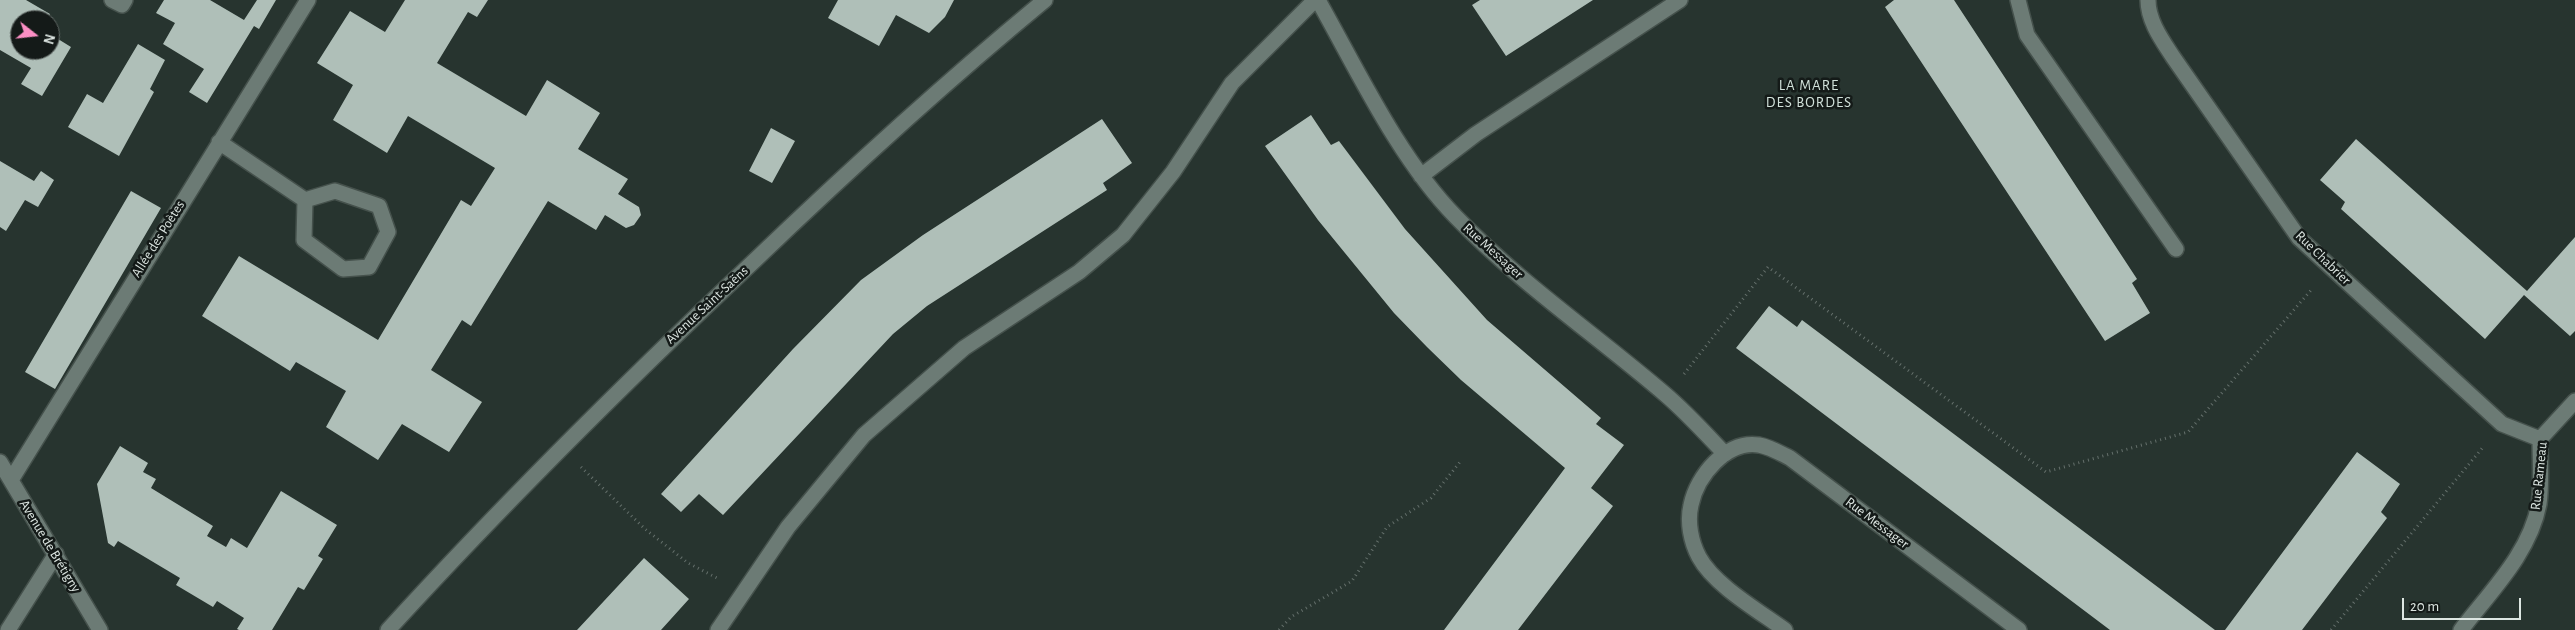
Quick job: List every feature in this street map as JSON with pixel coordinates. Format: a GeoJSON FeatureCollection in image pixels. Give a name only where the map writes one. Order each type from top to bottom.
{"type":"FeatureCollection","features":[{"type":"Feature","properties":{"kind":"street"},"geometry":{"type":"LineString","coordinates":[[112,0],[122,5],[125,0]]}},
{"type":"Feature","properties":{"kind":"street","name":"Allée des Poètes"},"geometry":{"type":"LineString","coordinates":[[11,480],[308,0]]}},
{"type":"Feature","properties":{"kind":"street","name":"Avenue Saint-Saëns"},"geometry":{"type":"LineString","coordinates":[[388,630],[451,560],[665,345],[863,157],[1045,0]]}},
{"type":"Feature","properties":{"kind":"street"},"geometry":{"type":"LineString","coordinates":[[718,630],[788,527],[864,435],[964,348],[1079,272],[1123,235],[1173,172],[1232,84],[1317,0]]}},
{"type":"Feature","properties":{"kind":"street","name":"Rue Messager"},"geometry":{"type":"LineString","coordinates":[[1317,0],[1421,176],[1455,216],[1550,303],[1667,396],[1725,454]]}},
{"type":"Feature","properties":{"kind":"street"},"geometry":{"type":"LineString","coordinates":[[1421,176],[1476,134],[1680,0]]}},
{"type":"Feature","properties":{"kind":"street"},"geometry":{"type":"LineString","coordinates":[[2018,0],[2027,35],[2176,249]]}},
{"type":"Feature","properties":{"kind":"street","name":"Rue Chabrier"},"geometry":{"type":"LineString","coordinates":[[2148,0],[2148,8],[2155,28],[2173,57],[2299,238],[2502,424],[2540,439]]}},
{"type":"Feature","properties":{"kind":"street"},"geometry":{"type":"LineString","coordinates":[[219,142],[305,200]]}},
{"type":"Feature","properties":{"kind":"street"},"geometry":{"type":"LineString","coordinates":[[335,191],[379,206],[388,232],[369,267],[343,269],[304,240],[305,200],[335,191]]}},
{"type":"Feature","properties":{"kind":"street","name":"Rue Rameau"},"geometry":{"type":"LineString","coordinates":[[2461,630],[2522,550],[2531,531],[2539,504],[2540,439],[2575,401]]}},
{"type":"Feature","properties":{"kind":"street","name":"Rue Messager"},"geometry":{"type":"LineString","coordinates":[[1785,630],[1708,571],[1692,541],[1690,506],[1698,484],[1711,466],[1725,454],[1740,446],[1758,445],[1790,458],[2019,630]]}},
{"type":"Feature","properties":{"kind":"street","name":"Avenue de Brétigny"},"geometry":{"type":"LineString","coordinates":[[0,462],[100,630]]}},
{"type":"Feature","properties":{"kind":"street"},"geometry":{"type":"LineString","coordinates":[[8,630],[56,554]]}},
{"type":"Feature","properties":{"kind":"path"},"geometry":{"type":"LineString","coordinates":[[1667,396],[1768,267],[2046,472],[2188,432],[2330,266]]}},
{"type":"Feature","properties":{"kind":"path"},"geometry":{"type":"LineString","coordinates":[[2331,630],[2502,424]]}},
{"type":"Feature","properties":{"kind":"path"},"geometry":{"type":"LineString","coordinates":[[563,448],[605,493],[688,563],[744,592]]}},
{"type":"Feature","properties":{"kind":"path"},"geometry":{"type":"LineString","coordinates":[[1279,630],[1291,616],[1352,581],[1387,527],[1431,498],[1460,462]]}},
{"type":"Feature","properties":{"kind":"building"},"geometry":{"type":"Polygon","coordinates":[[[0,0],[26,0],[43,10],[10,10],[10,56],[0,50],[0,0]]]}},
{"type":"Feature","properties":{"kind":"building"},"geometry":{"type":"Polygon","coordinates":[[[164,0],[210,0],[244,20],[257,0],[276,0],[259,29],[254,26],[207,103],[189,92],[204,69],[163,44],[175,23],[156,13],[164,0]]]}},
{"type":"Feature","properties":{"kind":"building"},"geometry":{"type":"Polygon","coordinates":[[[405,0],[488,0],[477,17],[468,12],[437,63],[526,116],[547,80],[600,113],[578,149],[628,179],[618,194],[639,207],[641,215],[634,225],[626,228],[605,215],[596,230],[548,201],[471,326],[462,320],[431,370],[482,402],[449,452],[402,424],[378,460],[326,427],[346,391],[296,362],[290,371],[202,316],[239,256],[378,340],[461,200],[471,206],[495,168],[408,116],[387,153],[333,120],[353,85],[317,63],[350,11],[385,32],[405,0]]]}},
{"type":"Feature","properties":{"kind":"building"},"geometry":{"type":"Polygon","coordinates":[[[838,0],[954,0],[945,17],[929,33],[896,15],[879,46],[828,18],[838,0]]]}},
{"type":"Feature","properties":{"kind":"building"},"geometry":{"type":"Polygon","coordinates":[[[1480,0],[1593,0],[1506,56],[1472,5],[1480,0]]]}},
{"type":"Feature","properties":{"kind":"building"},"geometry":{"type":"Polygon","coordinates":[[[1894,0],[1954,0],[2137,279],[2132,283],[2150,313],[2105,341],[1885,7],[1894,0]]]}},
{"type":"Feature","properties":{"kind":"building"},"geometry":{"type":"Polygon","coordinates":[[[60,40],[71,47],[42,96],[21,84],[31,68],[17,60],[60,60],[60,40]]]}},
{"type":"Feature","properties":{"kind":"building"},"geometry":{"type":"Polygon","coordinates":[[[138,44],[165,60],[150,89],[154,92],[119,156],[68,127],[87,94],[103,103],[138,44]]]}},
{"type":"Feature","properties":{"kind":"building"},"geometry":{"type":"Polygon","coordinates":[[[1311,115],[1331,145],[1339,141],[1405,229],[1487,320],[1601,418],[1596,424],[1624,445],[1591,488],[1613,506],[1518,630],[1444,630],[1565,468],[1461,380],[1427,347],[1394,313],[1318,220],[1265,146],[1311,115]]]}},
{"type":"Feature","properties":{"kind":"building"},"geometry":{"type":"Polygon","coordinates":[[[1102,119],[1132,163],[1103,183],[1107,190],[927,306],[893,334],[723,515],[699,494],[681,512],[661,494],[793,349],[861,280],[923,235],[1102,119]]]}},
{"type":"Feature","properties":{"kind":"building"},"geometry":{"type":"Polygon","coordinates":[[[771,128],[795,141],[772,183],[749,171],[771,128]]]}},
{"type":"Feature","properties":{"kind":"building"},"geometry":{"type":"Polygon","coordinates":[[[2356,139],[2527,291],[2575,237],[2575,331],[2570,336],[2524,295],[2485,339],[2341,209],[2345,202],[2320,180],[2356,139]]]}},
{"type":"Feature","properties":{"kind":"building"},"geometry":{"type":"Polygon","coordinates":[[[0,161],[34,181],[41,171],[54,180],[38,207],[25,200],[6,231],[0,227],[0,161]]]}},
{"type":"Feature","properties":{"kind":"building"},"geometry":{"type":"Polygon","coordinates":[[[131,191],[161,208],[55,389],[25,372],[131,191]]]}},
{"type":"Feature","properties":{"kind":"building"},"geometry":{"type":"Polygon","coordinates":[[[1769,306],[1797,327],[1802,320],[2215,630],[2110,630],[1736,348],[1769,306]]]}},
{"type":"Feature","properties":{"kind":"building"},"geometry":{"type":"Polygon","coordinates":[[[120,446],[148,463],[143,472],[156,479],[151,488],[213,526],[207,536],[226,547],[231,538],[247,548],[281,491],[337,525],[318,556],[323,559],[304,590],[298,587],[272,630],[237,629],[244,618],[217,601],[213,607],[176,585],[180,578],[118,541],[114,547],[108,543],[97,484],[120,446]]]}},
{"type":"Feature","properties":{"kind":"building"},"geometry":{"type":"Polygon","coordinates":[[[2357,452],[2400,484],[2381,512],[2387,518],[2302,630],[2225,630],[2357,452]]]}},
{"type":"Feature","properties":{"kind":"building"},"geometry":{"type":"Polygon","coordinates":[[[644,558],[689,599],[661,630],[577,630],[644,558]]]}},
{"type":"Feature","properties":{"kind":"district","name":"LA MARE DES BORDES"},"geometry":{"type":"Point","coordinates":[1809,94]}}]}
